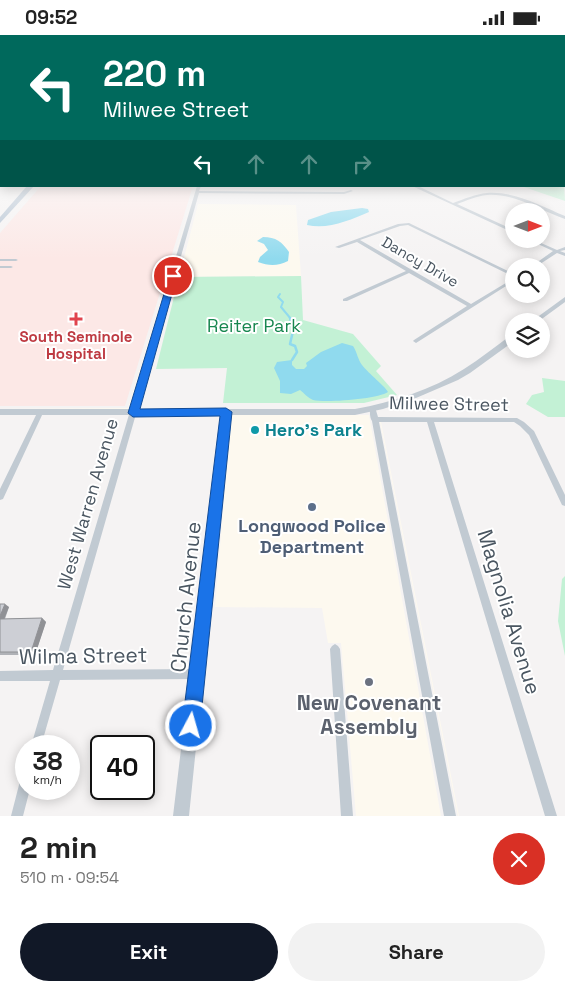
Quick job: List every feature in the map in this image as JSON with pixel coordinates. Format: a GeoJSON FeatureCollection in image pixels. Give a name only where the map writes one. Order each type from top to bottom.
{"type":"FeatureCollection","features":[{"type":"Feature","properties":{"kind":"main road"},"geometry":{"type":"LineString","coordinates":[[0,210],[22,187]]}},
{"type":"Feature","properties":{"kind":"main road"},"geometry":{"type":"LineString","coordinates":[[0,221],[30,187]]}},
{"type":"Feature","properties":{"kind":"street"},"geometry":{"type":"LineString","coordinates":[[328,187],[329,193]]}},
{"type":"Feature","properties":{"kind":"street"},"geometry":{"type":"LineString","coordinates":[[416,187],[505,228]]}},
{"type":"Feature","properties":{"kind":"street"},"geometry":{"type":"LineString","coordinates":[[198,189],[329,193],[351,191]]}},
{"type":"Feature","properties":{"kind":"street","name":"West Warren Avenue"},"geometry":{"type":"LineString","coordinates":[[39,735],[198,189]]}},
{"type":"Feature","properties":{"kind":"street"},"geometry":{"type":"LineString","coordinates":[[454,205],[481,195],[499,193],[512,196],[565,217]]}},
{"type":"Feature","properties":{"kind":"street"},"geometry":{"type":"LineString","coordinates":[[337,247],[399,225],[409,224],[505,272]]}},
{"type":"Feature","properties":{"kind":"street","name":"Dancy Drive"},"geometry":{"type":"LineString","coordinates":[[357,240],[470,306]]}},
{"type":"Feature","properties":{"kind":"street"},"geometry":{"type":"LineString","coordinates":[[550,248],[565,255]]}},
{"type":"Feature","properties":{"kind":"street"},"geometry":{"type":"LineString","coordinates":[[546,258],[565,248]]}},
{"type":"Feature","properties":{"kind":"street"},"geometry":{"type":"LineString","coordinates":[[0,260],[16,260]]}},
{"type":"Feature","properties":{"kind":"street"},"geometry":{"type":"LineString","coordinates":[[0,267],[11,267]]}},
{"type":"Feature","properties":{"kind":"street"},"geometry":{"type":"LineString","coordinates":[[346,300],[409,271]]}},
{"type":"Feature","properties":{"kind":"street"},"geometry":{"type":"LineString","coordinates":[[416,341],[505,283]]}},
{"type":"Feature","properties":{"kind":"street"},"geometry":{"type":"LineString","coordinates":[[546,313],[565,299]]}},
{"type":"Feature","properties":{"kind":"street"},"geometry":{"type":"LineString","coordinates":[[450,816],[373,409],[449,380],[466,371],[505,343]]}},
{"type":"Feature","properties":{"kind":"street","name":"Milwee Street"},"geometry":{"type":"LineString","coordinates":[[0,412],[332,412],[373,409]]}},
{"type":"Feature","properties":{"kind":"street","name":"Church Avenue"},"geometry":{"type":"LineString","coordinates":[[181,816],[226,412]]}},
{"type":"Feature","properties":{"kind":"street"},"geometry":{"type":"LineString","coordinates":[[0,497],[40,413]]}},
{"type":"Feature","properties":{"kind":"street","name":"Milwee Street"},"geometry":{"type":"LineString","coordinates":[[374,419],[507,419],[522,424],[532,433],[565,503]]}},
{"type":"Feature","properties":{"kind":"street","name":"Magnolia Avenue"},"geometry":{"type":"LineString","coordinates":[[430,420],[551,816]]}},
{"type":"Feature","properties":{"kind":"street"},"geometry":{"type":"LineString","coordinates":[[335,649],[347,816]]}},
{"type":"Feature","properties":{"kind":"street","name":"Wilma Street"},"geometry":{"type":"LineString","coordinates":[[0,676],[197,673]]}},
{"type":"Feature","properties":{"kind":"street"},"geometry":{"type":"LineString","coordinates":[[17,816],[21,800]]}},
{"type":"Feature","properties":{"kind":"shaded area","name":"South Seminole Hospital"},"geometry":{"type":"Polygon","coordinates":[[[40,187],[193,187],[125,406],[0,406],[0,233],[40,187]]]}},
{"type":"Feature","properties":{"kind":"shaded area"},"geometry":{"type":"Polygon","coordinates":[[[196,187],[129,410],[0,409],[128,408],[196,187]]]}},
{"type":"Feature","properties":{"kind":"shaded area"},"geometry":{"type":"Polygon","coordinates":[[[198,204],[296,205],[301,276],[179,277],[198,204]]]}},
{"type":"Feature","properties":{"kind":"shaded area"},"geometry":{"type":"Polygon","coordinates":[[[231,415],[369,415],[441,816],[356,816],[341,643],[328,643],[322,608],[215,607],[231,415]]]}},
{"type":"Feature","properties":{"kind":"shaded area"},"geometry":{"type":"Polygon","coordinates":[[[381,422],[459,816],[458,816],[381,422]]]}},
{"type":"Feature","properties":{"kind":"green space"},"geometry":{"type":"Polygon","coordinates":[[[524,187],[564,187],[565,201],[524,187]]]}},
{"type":"Feature","properties":{"kind":"green space","name":"Reiter Park"},"geometry":{"type":"Polygon","coordinates":[[[301,276],[303,320],[353,334],[381,366],[376,371],[397,395],[364,403],[223,403],[227,368],[156,369],[179,277],[301,276]]]}},
{"type":"Feature","properties":{"kind":"green space"},"geometry":{"type":"Polygon","coordinates":[[[542,378],[565,381],[565,417],[548,417],[526,404],[532,395],[544,392],[542,378]]]}},
{"type":"Feature","properties":{"kind":"green space"},"geometry":{"type":"Polygon","coordinates":[[[565,576],[565,656],[558,621],[562,579],[565,576]]]}},
{"type":"Feature","properties":{"kind":"water"},"geometry":{"type":"Polygon","coordinates":[[[368,209],[369,212],[331,225],[307,225],[308,220],[331,212],[368,209]]]}},
{"type":"Feature","properties":{"kind":"water"},"geometry":{"type":"Polygon","coordinates":[[[263,237],[275,239],[284,245],[289,252],[288,261],[273,265],[258,262],[260,257],[268,250],[264,244],[257,241],[263,237]]]}},
{"type":"Feature","properties":{"kind":"water"},"geometry":{"type":"Polygon","coordinates":[[[342,343],[353,346],[362,365],[388,392],[374,397],[329,401],[313,400],[300,390],[291,394],[280,393],[280,381],[274,368],[277,362],[292,360],[292,365],[296,369],[304,369],[307,366],[306,363],[321,352],[342,343]]]}},
{"type":"Feature","properties":{"kind":"building"},"geometry":{"type":"Polygon","coordinates":[[[0,604],[5,604],[0,616],[0,604]]]}},
{"type":"Feature","properties":{"kind":"building"},"geometry":{"type":"Polygon","coordinates":[[[42,618],[31,652],[0,652],[0,619],[42,618]]]}},
{"type":"Feature","properties":{"kind":"waterway"},"geometry":{"type":"LineString","coordinates":[[280,294],[278,297],[283,302],[281,307],[291,319]]}},
{"type":"Feature","properties":{"kind":"waterway"},"geometry":{"type":"LineString","coordinates":[[290,318],[293,331],[290,344],[295,346],[297,352],[292,360]]}},
{"type":"Feature","properties":{"kind":"place","name":"South Seminole Hospital"},"geometry":{"type":"Point","coordinates":[76,319]}},
{"type":"Feature","properties":{"kind":"place","name":"Hero's Park"},"geometry":{"type":"Point","coordinates":[255,430]}},
{"type":"Feature","properties":{"kind":"place","name":"Longwood Police Department"},"geometry":{"type":"Point","coordinates":[312,507]}},
{"type":"Feature","properties":{"kind":"place","name":"New Covenant Assembly"},"geometry":{"type":"Point","coordinates":[369,682]}},
{"type":"Feature","properties":{"kind":"route"},"geometry":{"type":"LineString","coordinates":[[173,276],[133,413],[226,412],[191,726]]}}]}
